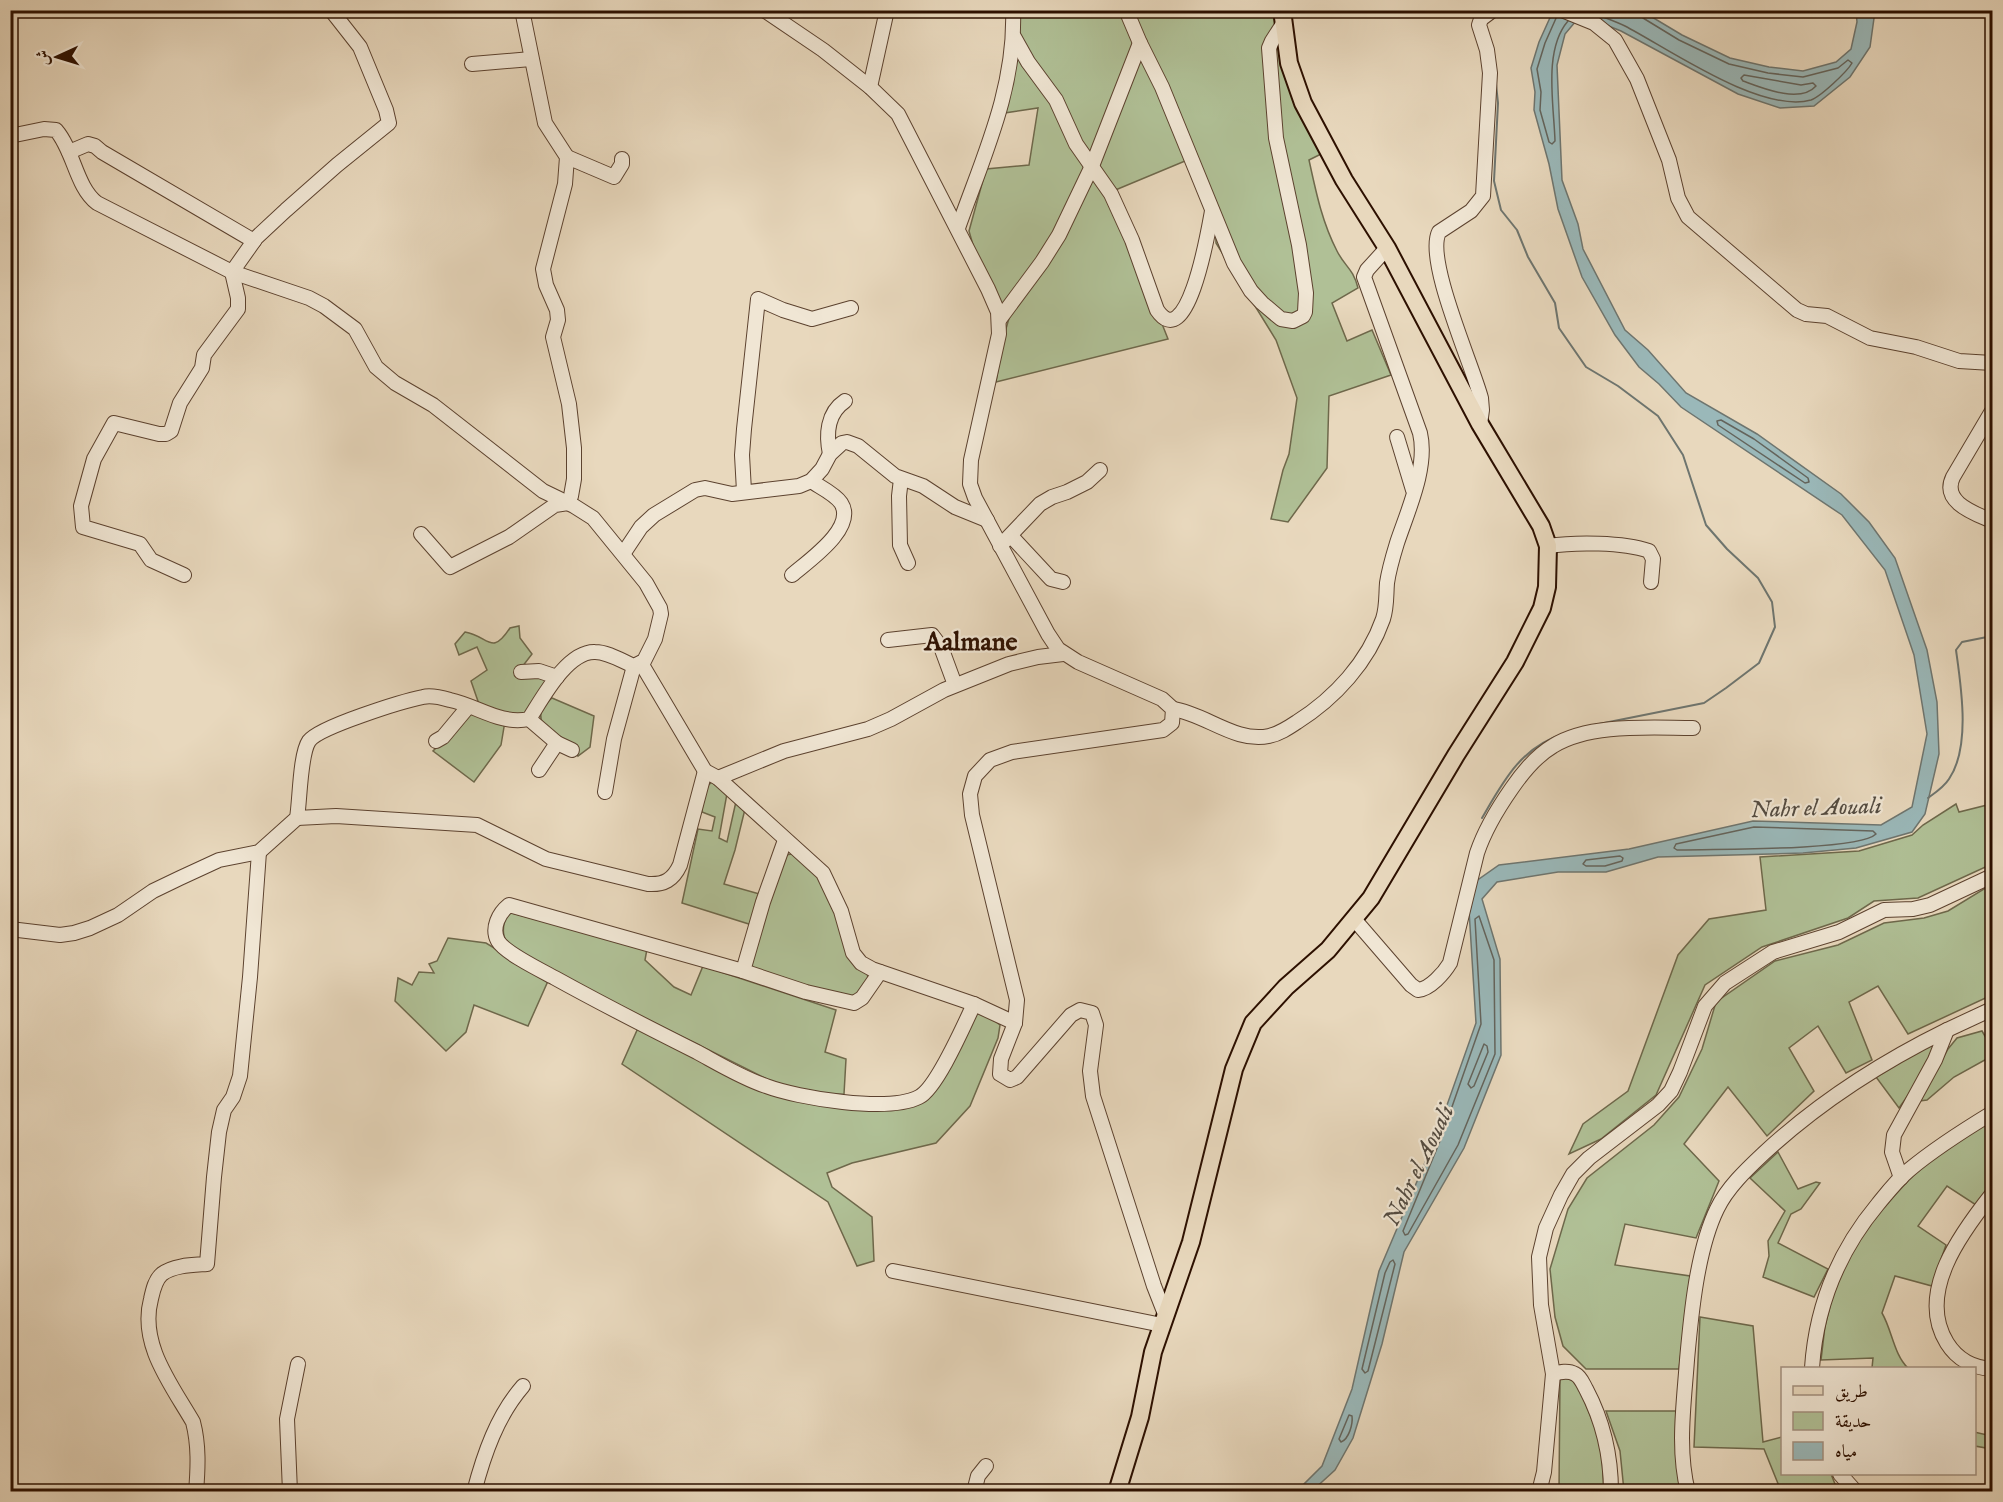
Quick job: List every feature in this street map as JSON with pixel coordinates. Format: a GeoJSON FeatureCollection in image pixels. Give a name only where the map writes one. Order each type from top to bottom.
{"type":"FeatureCollection","features":[{"type":"Feature","properties":{"kind":"main road"},"geometry":{"type":"LineString","coordinates":[[1117,1491],[1140,1417],[1153,1352],[1191,1242],[1234,1069],[1253,1023],[1286,987],[1328,950],[1354,919],[1391,866],[1456,755],[1515,662],[1542,608],[1546,587],[1548,546],[1536,517],[1480,424],[1387,248],[1344,180],[1303,103],[1294,83],[1289,63],[1283,17]]}},
{"type":"Feature","properties":{"kind":"street"},"geometry":{"type":"LineString","coordinates":[[184,575],[151,560],[140,544],[83,527],[81,506],[94,459],[114,423],[159,434],[171,431],[180,403],[202,368],[204,355],[238,309],[232,272],[254,241],[337,165],[389,123],[386,110],[360,47],[331,10]]}},
{"type":"Feature","properties":{"kind":"street"},"geometry":{"type":"LineString","coordinates":[[522,10],[545,123],[567,157],[614,177],[622,164],[622,159]]}},
{"type":"Feature","properties":{"kind":"street"},"geometry":{"type":"LineString","coordinates":[[764,10],[823,50],[870,87],[898,114],[988,289],[999,320],[996,355],[970,469],[972,490],[1048,634],[1064,654],[1162,699],[1173,710],[1192,714],[1245,736],[1259,737],[1279,733],[1319,708],[1347,680],[1367,652],[1385,611],[1390,568],[1422,460],[1420,433],[1364,277],[1366,270],[1387,248]]}},
{"type":"Feature","properties":{"kind":"street"},"geometry":{"type":"LineString","coordinates":[[870,87],[887,10]]}},
{"type":"Feature","properties":{"kind":"street"},"geometry":{"type":"LineString","coordinates":[[958,228],[1001,107],[1014,37],[1013,10]]}},
{"type":"Feature","properties":{"kind":"street"},"geometry":{"type":"LineString","coordinates":[[1126,10],[1162,87],[1234,263],[1251,291],[1281,319],[1293,321],[1303,316],[1306,306],[1304,270],[1276,138],[1269,48],[1283,17]]}},
{"type":"Feature","properties":{"kind":"street"},"geometry":{"type":"LineString","coordinates":[[1480,424],[1481,398],[1444,286],[1438,261],[1436,238],[1443,229],[1471,211],[1483,196],[1490,72],[1487,50],[1479,25],[1492,10]]}},
{"type":"Feature","properties":{"kind":"street"},"geometry":{"type":"LineString","coordinates":[[1562,10],[1594,23],[1615,40],[1637,79],[1669,160],[1678,198],[1688,217],[1706,234],[1802,312],[1827,316],[1870,338],[1916,347],[1953,360],[1992,363]]}},
{"type":"Feature","properties":{"kind":"street"},"geometry":{"type":"LineString","coordinates":[[1014,37],[1028,62],[1056,100],[1076,144],[1111,194],[1122,215],[1157,310],[1167,320],[1174,320],[1179,316],[1188,302],[1204,256],[1212,211]]}},
{"type":"Feature","properties":{"kind":"street"},"geometry":{"type":"LineString","coordinates":[[999,320],[1050,250],[1092,166],[1140,43]]}},
{"type":"Feature","properties":{"kind":"street"},"geometry":{"type":"LineString","coordinates":[[472,64],[531,59]]}},
{"type":"Feature","properties":{"kind":"street"},"geometry":{"type":"LineString","coordinates":[[10,136],[53,129],[62,138],[86,191],[97,203],[232,272],[309,298],[338,316],[356,330],[370,358],[385,375],[433,405],[543,491],[592,518],[652,592],[661,612],[655,639],[638,664],[614,739],[605,792]]}},
{"type":"Feature","properties":{"kind":"street"},"geometry":{"type":"LineString","coordinates":[[69,152],[88,144],[95,146],[102,153],[254,241]]}},
{"type":"Feature","properties":{"kind":"street"},"geometry":{"type":"LineString","coordinates":[[567,157],[565,184],[543,269],[546,285],[557,310],[558,320],[553,337],[568,404],[574,448],[573,488],[568,503]]}},
{"type":"Feature","properties":{"kind":"street"},"geometry":{"type":"LineString","coordinates":[[744,491],[744,429],[758,299],[812,319],[850,308]]}},
{"type":"Feature","properties":{"kind":"street"},"geometry":{"type":"LineString","coordinates":[[830,454],[827,442],[831,416],[845,401]]}},
{"type":"Feature","properties":{"kind":"street"},"geometry":{"type":"LineString","coordinates":[[1992,411],[1957,469],[1950,487],[1952,496],[1960,504],[1992,521]]}},
{"type":"Feature","properties":{"kind":"street"},"geometry":{"type":"LineString","coordinates":[[1397,437],[1413,492]]}},
{"type":"Feature","properties":{"kind":"street"},"geometry":{"type":"LineString","coordinates":[[623,554],[641,527],[654,515],[695,490],[705,488],[732,494],[744,491],[790,489],[811,480],[822,468],[830,454],[842,443],[852,443],[901,479],[923,486],[956,507],[987,520]]}},
{"type":"Feature","properties":{"kind":"street"},"geometry":{"type":"LineString","coordinates":[[1000,546],[1040,504],[1052,496],[1067,492],[1087,482],[1100,470]]}},
{"type":"Feature","properties":{"kind":"street"},"geometry":{"type":"LineString","coordinates":[[901,479],[900,545],[908,563]]}},
{"type":"Feature","properties":{"kind":"street"},"geometry":{"type":"LineString","coordinates":[[792,575],[839,533],[844,515],[843,507],[838,500],[811,480]]}},
{"type":"Feature","properties":{"kind":"street"},"geometry":{"type":"LineString","coordinates":[[420,534],[450,567],[510,537],[555,505],[568,503]]}},
{"type":"Feature","properties":{"kind":"street"},"geometry":{"type":"LineString","coordinates":[[1011,536],[1051,579],[1063,582]]}},
{"type":"Feature","properties":{"kind":"street"},"geometry":{"type":"LineString","coordinates":[[1548,546],[1605,544],[1649,550],[1653,559],[1651,582]]}},
{"type":"Feature","properties":{"kind":"street"},"geometry":{"type":"LineString","coordinates":[[888,640],[932,635],[941,647],[955,685]]}},
{"type":"Feature","properties":{"kind":"street"},"geometry":{"type":"LineString","coordinates":[[297,818],[306,748],[314,736],[374,711],[426,696],[452,700],[493,716],[518,722],[529,719],[557,677],[579,656],[588,652],[599,652],[638,664],[705,771],[718,778],[816,867],[828,881],[841,910],[856,959],[880,972],[974,1004],[1015,1023]]}},
{"type":"Feature","properties":{"kind":"street"},"geometry":{"type":"LineString","coordinates":[[718,778],[784,751],[867,729],[955,685],[1020,661],[1064,654]]}},
{"type":"Feature","properties":{"kind":"street"},"geometry":{"type":"LineString","coordinates":[[521,672],[539,671],[557,677]]}},
{"type":"Feature","properties":{"kind":"street"},"geometry":{"type":"LineString","coordinates":[[436,741],[443,737],[468,707]]}},
{"type":"Feature","properties":{"kind":"street"},"geometry":{"type":"LineString","coordinates":[[893,1271],[1164,1320],[1093,1096],[1090,1071],[1096,1030],[1095,1017],[1089,1011],[1076,1012],[1021,1074],[1010,1080],[1002,1077],[999,1069],[1015,1023],[1016,993],[971,807],[971,788],[975,776],[990,760],[1012,752],[1164,730],[1172,723],[1173,710]]}},
{"type":"Feature","properties":{"kind":"street"},"geometry":{"type":"LineString","coordinates":[[529,719],[557,743],[572,750]]}},
{"type":"Feature","properties":{"kind":"street"},"geometry":{"type":"LineString","coordinates":[[1354,919],[1411,985],[1418,990],[1423,990],[1441,975],[1450,963],[1483,836],[1501,804],[1533,761],[1555,745],[1588,734],[1614,729],[1693,728]]}},
{"type":"Feature","properties":{"kind":"street"},"geometry":{"type":"LineString","coordinates":[[539,770],[557,743]]}},
{"type":"Feature","properties":{"kind":"street"},"geometry":{"type":"LineString","coordinates":[[10,929],[43,934],[74,933],[105,922],[153,891],[208,865],[238,855],[259,852],[297,818],[336,816],[477,825],[546,859],[657,885],[672,878],[680,865],[705,771]]}},
{"type":"Feature","properties":{"kind":"street"},"geometry":{"type":"LineString","coordinates":[[743,970],[763,902],[785,840]]}},
{"type":"Feature","properties":{"kind":"street"},"geometry":{"type":"LineString","coordinates":[[196,1491],[198,1450],[193,1422],[152,1346],[148,1319],[154,1286],[163,1273],[174,1268],[207,1264],[219,1132],[224,1110],[233,1097],[240,1076],[259,852]]}},
{"type":"Feature","properties":{"kind":"street"},"geometry":{"type":"LineString","coordinates":[[1539,1491],[1544,1472],[1553,1374],[1539,1281],[1539,1257],[1546,1228],[1567,1184],[1580,1165],[1658,1105],[1671,1091],[1700,1015],[1710,997],[1725,983],[1773,952],[1839,932],[1884,910],[1913,909],[1930,905],[1992,876]]}},
{"type":"Feature","properties":{"kind":"street"},"geometry":{"type":"LineString","coordinates":[[880,972],[860,1001],[850,1003],[806,992],[743,970],[509,905],[503,910],[495,928],[499,943],[511,952],[609,1008],[767,1087],[820,1100],[900,1102],[921,1096],[934,1081],[974,1004]]}},
{"type":"Feature","properties":{"kind":"street"},"geometry":{"type":"LineString","coordinates":[[1688,1491],[1684,1472],[1683,1443],[1684,1401],[1692,1322],[1703,1249],[1711,1222],[1724,1196],[1776,1142],[1831,1098],[1883,1064],[1992,1009]]}},
{"type":"Feature","properties":{"kind":"street"},"geometry":{"type":"LineString","coordinates":[[1901,1178],[1892,1152],[1894,1135],[1935,1060],[1947,1030]]}},
{"type":"Feature","properties":{"kind":"street"},"geometry":{"type":"LineString","coordinates":[[1812,1367],[1815,1337],[1823,1302],[1833,1275],[1868,1216],[1901,1178],[1992,1113]]}},
{"type":"Feature","properties":{"kind":"street"},"geometry":{"type":"LineString","coordinates":[[1992,1194],[1955,1248],[1941,1278],[1936,1302],[1938,1325],[1948,1346],[1966,1362],[1992,1369]]}},
{"type":"Feature","properties":{"kind":"street"},"geometry":{"type":"LineString","coordinates":[[290,1491],[287,1419],[298,1364]]}},
{"type":"Feature","properties":{"kind":"street"},"geometry":{"type":"LineString","coordinates":[[1553,1374],[1566,1371],[1579,1376],[1594,1403],[1606,1440],[1611,1491]]}},
{"type":"Feature","properties":{"kind":"street"},"geometry":{"type":"LineString","coordinates":[[474,1491],[490,1439],[502,1415],[523,1386]]}},
{"type":"Feature","properties":{"kind":"street"},"geometry":{"type":"LineString","coordinates":[[974,1491],[978,1476],[986,1466]]}},
{"type":"Feature","properties":{"kind":"street"},"geometry":{"type":"LineString","coordinates":[[1842,1475],[1856,1491]]}},
{"type":"Feature","properties":{"kind":"green space"},"geometry":{"type":"Polygon","coordinates":[[[1019,11],[1277,11],[1321,154],[1309,160],[1320,207],[1332,240],[1354,276],[1358,288],[1332,303],[1347,341],[1372,330],[1391,375],[1329,396],[1327,468],[1288,522],[1271,519],[1289,454],[1297,398],[1276,340],[1216,243],[1215,202],[1197,156],[1113,191],[1100,168],[1005,305],[1000,304],[969,231],[986,169],[1029,165],[1038,108],[1004,113],[1019,11]]]}},
{"type":"Feature","properties":{"kind":"green space"},"geometry":{"type":"Polygon","coordinates":[[[1095,180],[1120,218],[1168,339],[996,382],[1003,339],[1012,308],[1089,182],[1095,180]]]}},
{"type":"Feature","properties":{"kind":"green space"},"geometry":{"type":"Polygon","coordinates":[[[519,626],[520,638],[532,654],[522,667],[548,680],[524,716],[480,707],[471,681],[487,670],[477,647],[459,655],[455,644],[465,632],[494,643],[504,637],[510,628],[519,626]]]}},
{"type":"Feature","properties":{"kind":"green space"},"geometry":{"type":"Polygon","coordinates":[[[552,698],[594,716],[590,747],[578,756],[573,744],[550,731],[541,720],[544,706],[552,698]]]}},
{"type":"Feature","properties":{"kind":"green space"},"geometry":{"type":"Polygon","coordinates":[[[474,711],[505,721],[501,745],[474,782],[433,751],[474,711]]]}},
{"type":"Feature","properties":{"kind":"green space"},"geometry":{"type":"Polygon","coordinates":[[[712,782],[728,788],[719,838],[727,842],[737,797],[746,805],[724,884],[763,895],[752,925],[682,903],[698,829],[712,831],[715,817],[702,812],[704,789],[712,782]]]}},
{"type":"Feature","properties":{"kind":"green space"},"geometry":{"type":"Polygon","coordinates":[[[1992,800],[1992,864],[1918,898],[1874,901],[1848,918],[1762,947],[1705,985],[1656,1095],[1601,1139],[1569,1154],[1583,1124],[1628,1091],[1678,955],[1709,919],[1766,910],[1760,857],[1859,851],[1912,835],[1923,825],[1956,804],[1959,812],[1987,805],[1992,800]]]}},
{"type":"Feature","properties":{"kind":"green space"},"geometry":{"type":"Polygon","coordinates":[[[792,854],[799,857],[817,875],[867,973],[866,986],[850,1000],[753,968],[752,959],[758,930],[785,855],[792,854]]]}},
{"type":"Feature","properties":{"kind":"green space"},"geometry":{"type":"Polygon","coordinates":[[[1992,884],[1992,995],[1908,1034],[1878,986],[1849,1002],[1872,1060],[1846,1073],[1818,1026],[1789,1048],[1814,1091],[1767,1136],[1728,1087],[1684,1144],[1719,1181],[1696,1238],[1625,1224],[1615,1265],[1690,1276],[1679,1369],[1586,1369],[1563,1346],[1555,1317],[1550,1269],[1568,1209],[1587,1178],[1654,1125],[1679,1097],[1702,1049],[1716,1002],[1775,961],[1838,945],[1884,923],[1924,918],[1948,911],[1992,884]]]}},
{"type":"Feature","properties":{"kind":"green space"},"geometry":{"type":"Polygon","coordinates":[[[508,912],[647,949],[645,960],[674,987],[691,995],[703,966],[836,1010],[825,1052],[846,1059],[844,1094],[820,1095],[775,1083],[541,966],[516,951],[505,939],[504,923],[508,912]]]}},
{"type":"Feature","properties":{"kind":"green space"},"geometry":{"type":"Polygon","coordinates":[[[448,938],[486,943],[548,981],[528,1026],[474,1005],[466,1032],[446,1051],[395,1001],[398,978],[412,985],[419,972],[434,973],[429,964],[437,961],[448,938]]]}},
{"type":"Feature","properties":{"kind":"green space"},"geometry":{"type":"Polygon","coordinates":[[[977,1013],[990,1017],[1000,1025],[998,1038],[970,1106],[936,1143],[852,1163],[827,1173],[832,1187],[872,1217],[874,1261],[857,1266],[828,1202],[622,1064],[638,1028],[763,1090],[907,1107],[977,1013]]]}},
{"type":"Feature","properties":{"kind":"green space"},"geometry":{"type":"Polygon","coordinates":[[[1982,1031],[1992,1048],[1992,1056],[1954,1077],[1927,1100],[1919,1101],[1948,1049],[1957,1038],[1982,1031]]]}},
{"type":"Feature","properties":{"kind":"green space"},"geometry":{"type":"Polygon","coordinates":[[[1931,1045],[1934,1047],[1899,1108],[1876,1077],[1931,1045]]]}},
{"type":"Feature","properties":{"kind":"green space"},"geometry":{"type":"Polygon","coordinates":[[[1992,1117],[1992,1183],[1976,1205],[1947,1186],[1918,1226],[1946,1245],[1932,1286],[1895,1276],[1882,1313],[1899,1356],[1907,1367],[1872,1367],[1873,1358],[1821,1360],[1825,1326],[1837,1278],[1866,1227],[1917,1171],[1992,1117]]]}},
{"type":"Feature","properties":{"kind":"green space"},"geometry":{"type":"Polygon","coordinates":[[[1778,1152],[1798,1189],[1816,1182],[1820,1183],[1801,1209],[1791,1214],[1778,1243],[1828,1269],[1814,1297],[1763,1277],[1769,1256],[1768,1241],[1785,1211],[1750,1178],[1778,1152]]]}},
{"type":"Feature","properties":{"kind":"green space"},"geometry":{"type":"Polygon","coordinates":[[[1700,1317],[1753,1326],[1763,1442],[1781,1437],[1781,1475],[1831,1475],[1835,1484],[1846,1491],[1781,1491],[1764,1449],[1694,1447],[1700,1317]]]}},
{"type":"Feature","properties":{"kind":"green space"},"geometry":{"type":"Polygon","coordinates":[[[1568,1376],[1578,1385],[1601,1442],[1604,1491],[1559,1492],[1560,1377],[1568,1376]]]}},
{"type":"Feature","properties":{"kind":"green space"},"geometry":{"type":"Polygon","coordinates":[[[1606,1411],[1677,1411],[1684,1491],[1624,1491],[1620,1451],[1606,1411]]]}},
{"type":"Feature","properties":{"kind":"green space"},"geometry":{"type":"Polygon","coordinates":[[[1976,1432],[1992,1436],[1992,1449],[1976,1446],[1976,1432]]]}},
{"type":"Feature","properties":{"kind":"water"},"geometry":{"type":"Polygon","coordinates":[[[1553,11],[1642,11],[1682,35],[1730,58],[1769,67],[1803,71],[1836,62],[1851,49],[1857,22],[1856,11],[1875,11],[1870,47],[1850,77],[1814,106],[1780,108],[1738,94],[1621,31],[1581,15],[1565,34],[1557,65],[1562,180],[1578,224],[1583,249],[1625,330],[1648,350],[1686,393],[1757,434],[1841,494],[1869,522],[1895,558],[1927,650],[1937,702],[1939,754],[1925,814],[1912,832],[1856,848],[1803,853],[1658,857],[1606,872],[1558,872],[1497,882],[1482,899],[1500,959],[1501,1055],[1464,1148],[1404,1252],[1382,1344],[1353,1438],[1335,1470],[1312,1491],[1296,1492],[1322,1466],[1352,1389],[1379,1271],[1435,1139],[1476,1023],[1469,910],[1472,884],[1499,865],[1629,849],[1753,821],[1881,825],[1912,807],[1927,734],[1914,655],[1885,570],[1842,515],[1681,407],[1639,367],[1615,335],[1582,277],[1558,209],[1549,164],[1534,110],[1535,92],[1531,68],[1539,42],[1553,11]]]}},
{"type":"Feature","properties":{"kind":"waterway"},"geometry":{"type":"LineString","coordinates":[[1496,84],[1498,103],[1494,181],[1501,210],[1517,230],[1528,257],[1555,303],[1559,328],[1586,367],[1618,386],[1658,416],[1683,455],[1706,525],[1727,549],[1758,578],[1772,602],[1775,627],[1759,663],[1726,688],[1704,703],[1594,725]]}},
{"type":"Feature","properties":{"kind":"waterway"},"geometry":{"type":"LineString","coordinates":[[1928,798],[1949,779],[1956,766],[1960,750],[1963,716],[1956,650],[1962,642],[1992,636]]}},
{"type":"Feature","properties":{"kind":"waterway"},"geometry":{"type":"LineString","coordinates":[[1482,818],[1497,792],[1524,757],[1548,740],[1563,734]]}},
{"type":"Feature","properties":{"kind":"district","name":"Aalmane"},"geometry":{"type":"Point","coordinates":[971,641]}},
{"type":"Feature","properties":{"kind":"water label","name":"Nahr el Aouali"},"geometry":{"type":"Point","coordinates":[1816,807]}},
{"type":"Feature","properties":{"kind":"water label","name":"Nahr el Aouali"},"geometry":{"type":"Point","coordinates":[1418,1165]}}]}
